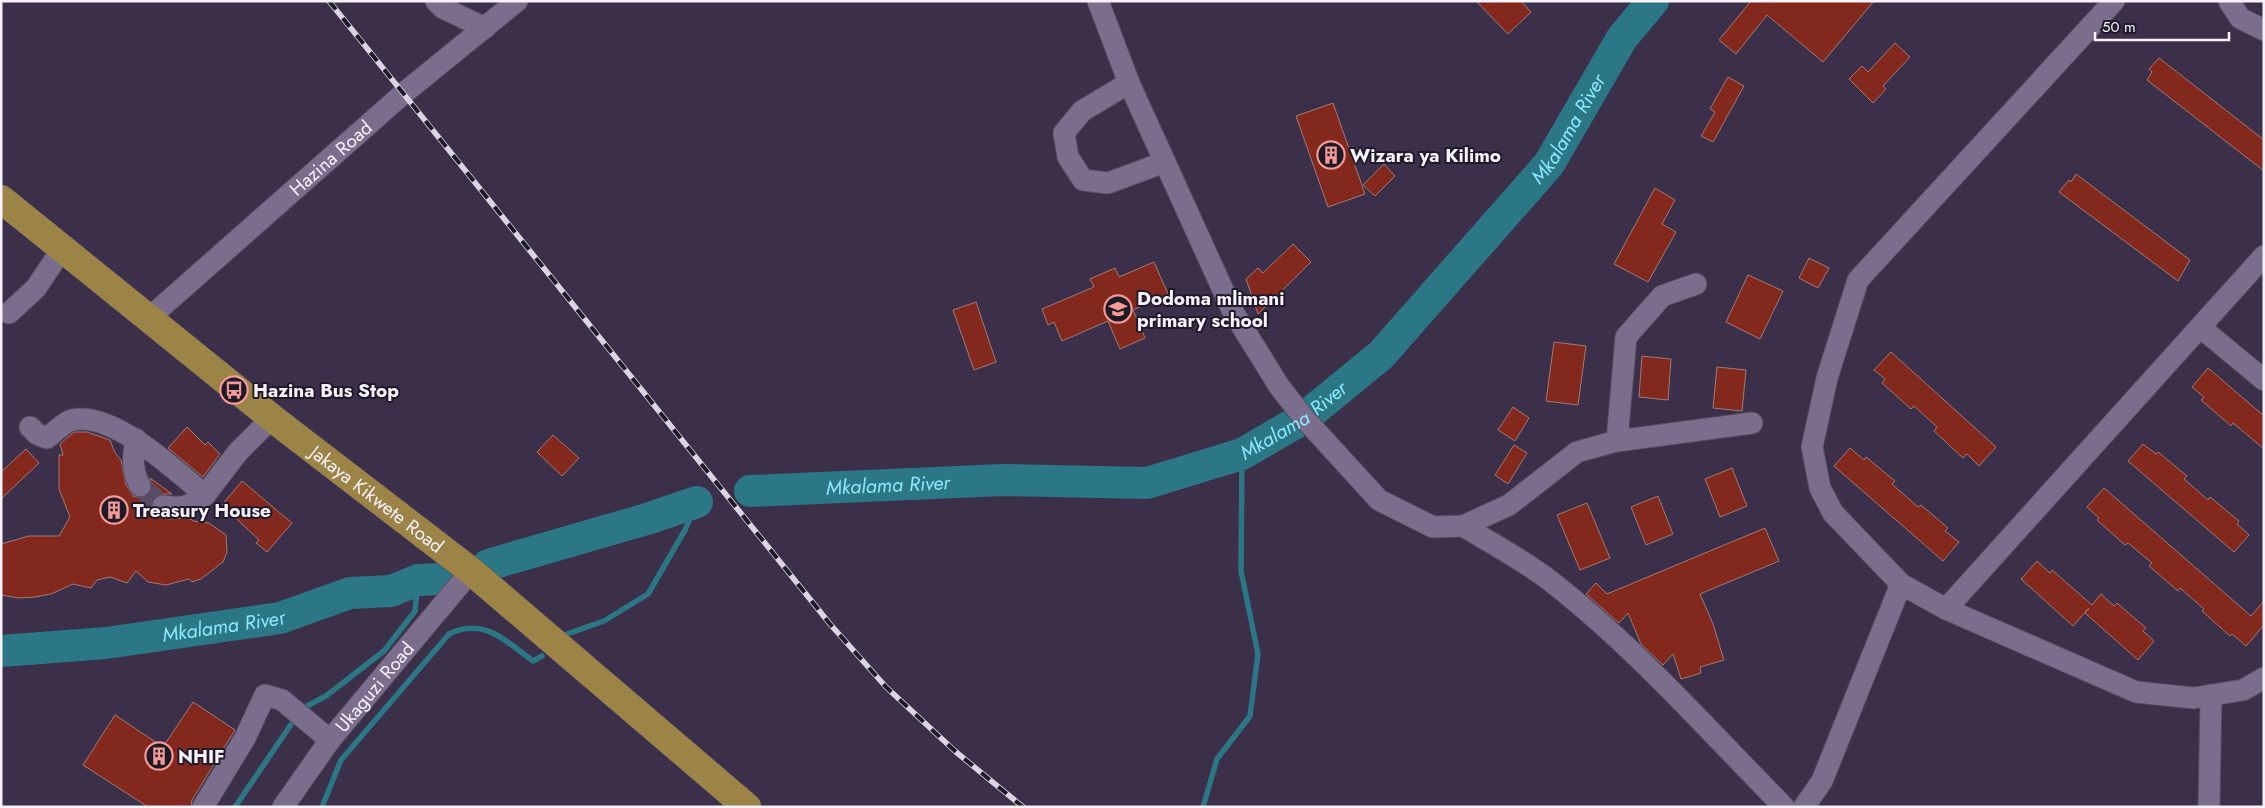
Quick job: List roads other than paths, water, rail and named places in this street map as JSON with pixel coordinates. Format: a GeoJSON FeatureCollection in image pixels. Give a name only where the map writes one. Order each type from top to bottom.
{"type":"FeatureCollection","features":[{"type":"Feature","properties":{"kind":"main road","name":"Jakaya Kikwete Road"},"geometry":{"type":"LineString","coordinates":[[1,199],[272,418],[471,571],[747,807]]}},
{"type":"Feature","properties":{"kind":"street"},"geometry":{"type":"LineString","coordinates":[[436,1],[443,8],[485,28]]}},
{"type":"Feature","properties":{"kind":"street","name":"Hazina Road"},"geometry":{"type":"LineString","coordinates":[[149,318],[404,93],[517,1]]}},
{"type":"Feature","properties":{"kind":"street"},"geometry":{"type":"LineString","coordinates":[[1098,1],[1129,82],[1233,312],[1279,386],[1304,418],[1379,500],[1433,527],[1463,526],[1509,505],[1577,452],[1617,441],[1752,423]]}},
{"type":"Feature","properties":{"kind":"street"},"geometry":{"type":"LineString","coordinates":[[2114,1],[1858,280],[1827,378],[1812,447],[1820,488],[1833,513],[1901,584],[1946,609],[2136,692],[2194,698],[2243,690],[2264,678]]}},
{"type":"Feature","properties":{"kind":"street"},"geometry":{"type":"LineString","coordinates":[[2229,1],[2240,18],[2264,30]]}},
{"type":"Feature","properties":{"kind":"street"},"geometry":{"type":"LineString","coordinates":[[1129,82],[1082,111],[1064,133],[1068,157],[1083,180],[1108,183],[1164,162]]}},
{"type":"Feature","properties":{"kind":"street"},"geometry":{"type":"LineString","coordinates":[[10,313],[36,288],[62,249]]}},
{"type":"Feature","properties":{"kind":"street"},"geometry":{"type":"LineString","coordinates":[[1946,609],[2264,256]]}},
{"type":"Feature","properties":{"kind":"street"},"geometry":{"type":"LineString","coordinates":[[1617,441],[1626,337],[1662,296],[1696,284]]}},
{"type":"Feature","properties":{"kind":"street"},"geometry":{"type":"LineString","coordinates":[[2200,328],[2264,380]]}},
{"type":"Feature","properties":{"kind":"street"},"geometry":{"type":"LineString","coordinates":[[163,506],[177,508],[190,506],[205,494],[238,452],[272,418]]}},
{"type":"Feature","properties":{"kind":"street"},"geometry":{"type":"LineString","coordinates":[[30,427],[37,434],[47,438],[71,420],[92,419],[136,439],[205,494]]}},
{"type":"Feature","properties":{"kind":"street"},"geometry":{"type":"LineString","coordinates":[[136,439],[132,462],[134,474],[140,486]]}},
{"type":"Feature","properties":{"kind":"street"},"geometry":{"type":"LineString","coordinates":[[1463,526],[1506,551],[1552,583],[1618,640],[1784,807]]}},
{"type":"Feature","properties":{"kind":"street","name":"Ukaguzi Road"},"geometry":{"type":"LineString","coordinates":[[283,807],[330,740],[471,571]]}},
{"type":"Feature","properties":{"kind":"street"},"geometry":{"type":"LineString","coordinates":[[1804,807],[1822,781],[1901,584]]}},
{"type":"Feature","properties":{"kind":"street"},"geometry":{"type":"LineString","coordinates":[[203,807],[245,738],[265,695],[282,700],[330,740]]}},
{"type":"Feature","properties":{"kind":"street"},"geometry":{"type":"LineString","coordinates":[[2208,806],[2211,695]]}},
{"type":"Feature","properties":{"kind":"waterway","name":"Mkalama River"},"geometry":{"type":"LineString","coordinates":[[750,491],[1003,480],[1147,483],[1242,454],[1304,418],[1381,355],[1549,164],[1622,38],[1653,1]]}},
{"type":"Feature","properties":{"kind":"waterway"},"geometry":{"type":"LineString","coordinates":[[1203,807],[1217,759],[1250,716],[1258,654],[1241,571],[1242,454]]}},
{"type":"Feature","properties":{"kind":"waterway"},"geometry":{"type":"LineString","coordinates":[[567,634],[604,621],[648,594],[685,530],[697,502]]}},
{"type":"Feature","properties":{"kind":"waterway","name":"Mkalama River"},"geometry":{"type":"LineString","coordinates":[[488,565],[647,519],[697,502]]}},
{"type":"Feature","properties":{"kind":"waterway","name":"Mkalama River"},"geometry":{"type":"LineString","coordinates":[[1,651],[106,643],[280,618],[350,593],[391,591],[418,580],[440,579]]}},
{"type":"Feature","properties":{"kind":"waterway"},"geometry":{"type":"LineString","coordinates":[[305,707],[326,696],[384,651],[415,611],[418,580]]}},
{"type":"Feature","properties":{"kind":"waterway"},"geometry":{"type":"LineString","coordinates":[[322,807],[341,760],[449,634],[462,629],[484,630],[504,639],[533,661],[542,656]]}},
{"type":"Feature","properties":{"kind":"waterway"},"geometry":{"type":"LineString","coordinates":[[235,807],[292,723]]}},
{"type":"Feature","properties":{"kind":"tunnel"},"geometry":{"type":"LineString","coordinates":[[140,486],[163,506]]}},
{"type":"Feature","properties":{"kind":"railway"},"geometry":{"type":"LineString","coordinates":[[329,1],[830,624],[886,687],[956,752],[1023,807]]}},
{"type":"Feature","properties":{"kind":"place","name":"Wizara ya Kilimo"},"geometry":{"type":"Point","coordinates":[1331,155]}},
{"type":"Feature","properties":{"kind":"place","name":"Dodoma mlimani primary school"},"geometry":{"type":"Point","coordinates":[1118,309]}},
{"type":"Feature","properties":{"kind":"place","name":"Hazina Bus Stop"},"geometry":{"type":"Point","coordinates":[234,390]}},
{"type":"Feature","properties":{"kind":"place","name":"Treasury House"},"geometry":{"type":"Point","coordinates":[114,510]}},
{"type":"Feature","properties":{"kind":"place","name":"NHIF"},"geometry":{"type":"Point","coordinates":[159,756]}}]}
